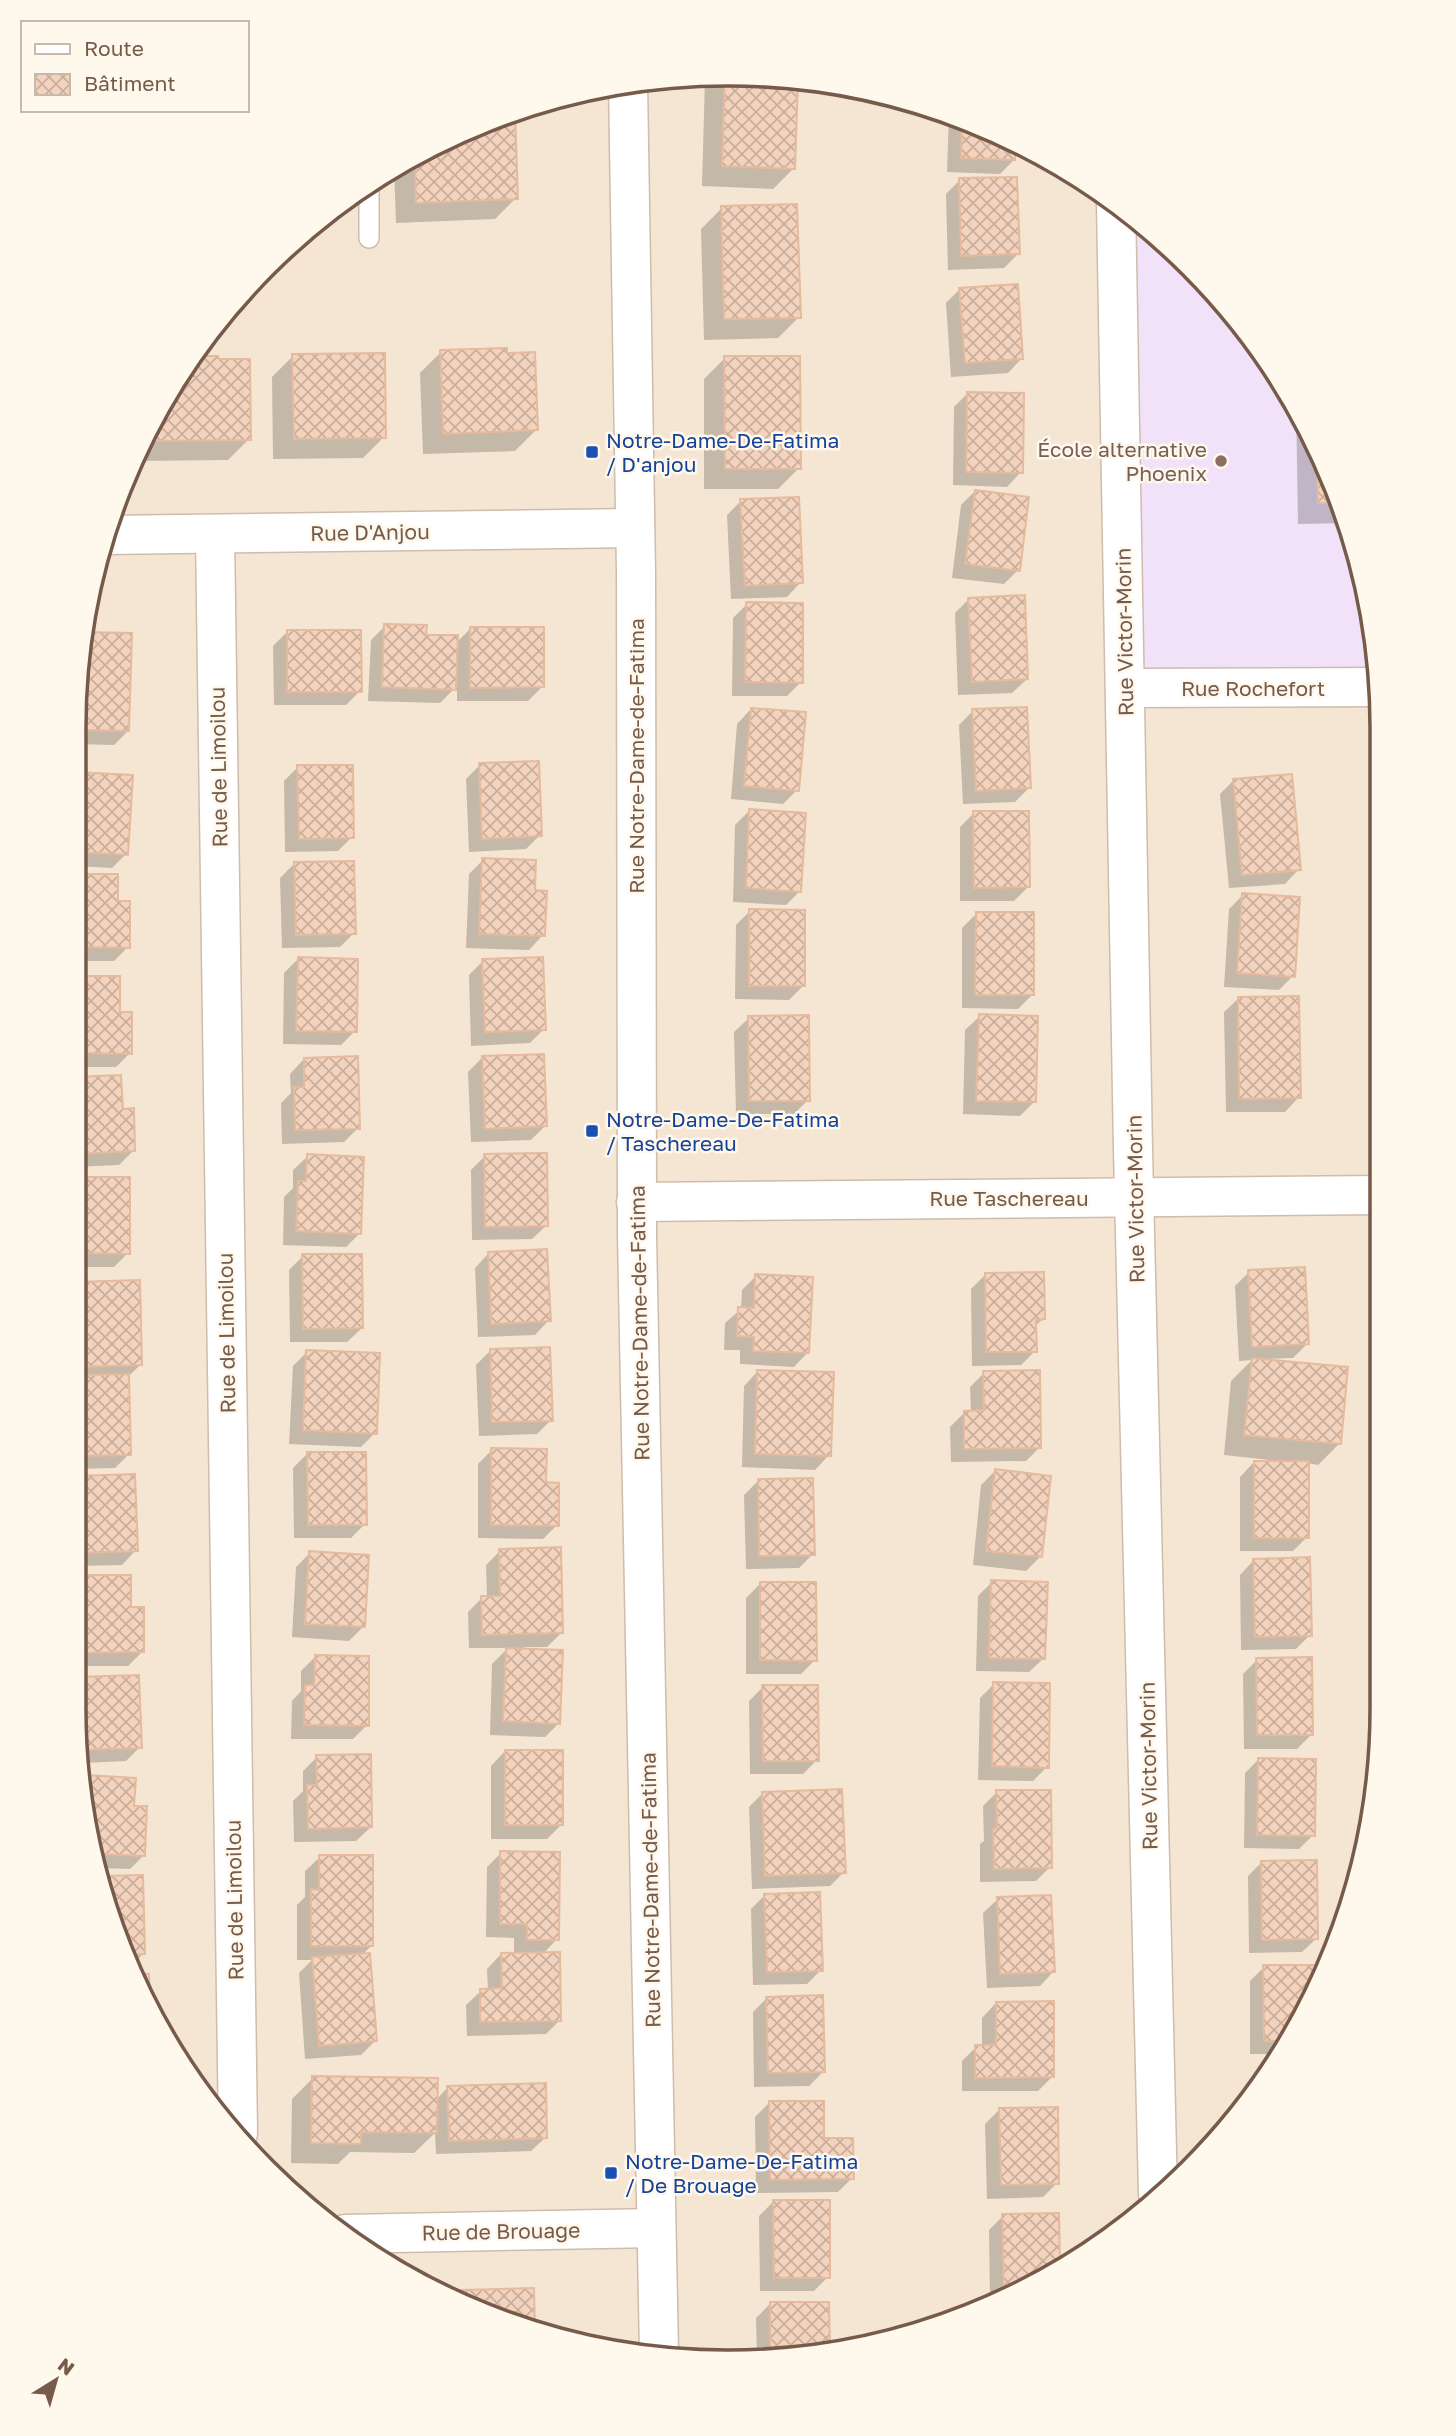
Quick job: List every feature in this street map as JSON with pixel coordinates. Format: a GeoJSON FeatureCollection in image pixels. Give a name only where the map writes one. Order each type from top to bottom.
{"type":"FeatureCollection","features":[{"type":"Feature","properties":{"kind":"street","name":"Rue Notre-Dame-de-Fatima"},"geometry":{"type":"LineString","coordinates":[[628,94],[635,528],[636,1202],[659,2346]]}},
{"type":"Feature","properties":{"kind":"street","name":"Rue Victor-Morin"},"geometry":{"type":"LineString","coordinates":[[1116,216],[1134,1198],[1158,2185]]}},
{"type":"Feature","properties":{"kind":"street","name":"Rue D'Anjou"},"geometry":{"type":"LineString","coordinates":[[116,535],[635,528]]}},
{"type":"Feature","properties":{"kind":"street","name":"Rue de Limoilou"},"geometry":{"type":"LineString","coordinates":[[215,534],[237,2121]]}},
{"type":"Feature","properties":{"kind":"street","name":"Rue Rochefort"},"geometry":{"type":"LineString","coordinates":[[1125,688],[1369,687]]}},
{"type":"Feature","properties":{"kind":"street","name":"Rue Taschereau"},"geometry":{"type":"LineString","coordinates":[[636,1202],[1370,1195]]}},
{"type":"Feature","properties":{"kind":"street","name":"Rue de Brouage"},"geometry":{"type":"LineString","coordinates":[[359,2234],[656,2228]]}},
{"type":"Feature","properties":{"kind":"lane"},"geometry":{"type":"LineString","coordinates":[[369,195],[369,238]]}},
{"type":"Feature","properties":{"kind":"shaded area"},"geometry":{"type":"Polygon","coordinates":[[[686,87],[770,87],[812,91],[853,98],[934,120],[1012,152],[1049,172],[1119,218],[1151,245],[1211,305],[1262,371],[1304,444],[1321,482],[1348,562],[1365,644],[1370,728],[1369,1750],[1358,1833],[1336,1914],[1304,1992],[1284,2029],[1238,2099],[1182,2162],[1119,2218],[1085,2242],[1012,2284],[934,2316],[853,2338],[812,2345],[770,2349],[686,2349],[603,2338],[522,2316],[444,2284],[371,2242],[337,2218],[274,2162],[218,2099],[194,2065],[152,1992],[120,1914],[98,1833],[91,1792],[86,1708],[87,686],[98,603],[120,522],[152,444],[172,407],[218,337],[245,305],[274,274],[337,218],[371,194],[444,152],[522,120],[562,108],[644,91],[686,87]]]}},
{"type":"Feature","properties":{"kind":"shaded area","name":"École alternative Phoenix"},"geometry":{"type":"Polygon","coordinates":[[[1116,216],[1182,274],[1238,337],[1262,371],[1304,444],[1336,522],[1348,562],[1365,644],[1369,686],[1125,688],[1116,216]]]}},
{"type":"Feature","properties":{"kind":"building"},"geometry":{"type":"Polygon","coordinates":[[[725,86],[798,90],[795,169],[722,166],[725,86]]]}},
{"type":"Feature","properties":{"kind":"building"},"geometry":{"type":"Polygon","coordinates":[[[515,122],[518,199],[416,203],[415,168],[444,152],[515,122]]]}},
{"type":"Feature","properties":{"kind":"building"},"geometry":{"type":"Polygon","coordinates":[[[962,130],[1015,154],[1015,160],[961,158],[962,130]]]}},
{"type":"Feature","properties":{"kind":"building"},"geometry":{"type":"Polygon","coordinates":[[[1017,177],[1020,254],[961,256],[959,178],[1017,177]]]}},
{"type":"Feature","properties":{"kind":"building"},"geometry":{"type":"Polygon","coordinates":[[[797,204],[801,318],[724,319],[721,206],[797,204]]]}},
{"type":"Feature","properties":{"kind":"building"},"geometry":{"type":"Polygon","coordinates":[[[1018,284],[1023,359],[965,363],[959,288],[1018,284]]]}},
{"type":"Feature","properties":{"kind":"building"},"geometry":{"type":"Polygon","coordinates":[[[507,348],[507,353],[535,352],[538,430],[443,434],[440,350],[507,348]]]}},
{"type":"Feature","properties":{"kind":"building"},"geometry":{"type":"Polygon","coordinates":[[[385,353],[386,438],[294,439],[292,354],[385,353]]]}},
{"type":"Feature","properties":{"kind":"building"},"geometry":{"type":"Polygon","coordinates":[[[205,356],[250,359],[251,440],[154,441],[205,356]]]}},
{"type":"Feature","properties":{"kind":"building"},"geometry":{"type":"Polygon","coordinates":[[[724,356],[800,356],[801,469],[725,469],[724,356]]]}},
{"type":"Feature","properties":{"kind":"building"},"geometry":{"type":"Polygon","coordinates":[[[967,392],[1024,393],[1023,473],[966,472],[967,392]]]}},
{"type":"Feature","properties":{"kind":"building"},"geometry":{"type":"Polygon","coordinates":[[[1317,474],[1329,503],[1318,503],[1317,474]]]}},
{"type":"Feature","properties":{"kind":"building"},"geometry":{"type":"Polygon","coordinates":[[[975,490],[1029,497],[1020,571],[965,564],[975,490]]]}},
{"type":"Feature","properties":{"kind":"building"},"geometry":{"type":"Polygon","coordinates":[[[799,497],[803,583],[745,586],[740,499],[799,497]]]}},
{"type":"Feature","properties":{"kind":"building"},"geometry":{"type":"Polygon","coordinates":[[[1025,595],[1028,679],[972,682],[968,598],[1025,595]]]}},
{"type":"Feature","properties":{"kind":"building"},"geometry":{"type":"Polygon","coordinates":[[[746,602],[803,603],[803,683],[745,682],[746,602]]]}},
{"type":"Feature","properties":{"kind":"building"},"geometry":{"type":"Polygon","coordinates":[[[384,624],[427,625],[426,635],[458,635],[456,690],[382,687],[384,624]]]}},
{"type":"Feature","properties":{"kind":"building"},"geometry":{"type":"Polygon","coordinates":[[[470,627],[544,627],[544,687],[470,688],[470,627]]]}},
{"type":"Feature","properties":{"kind":"building"},"geometry":{"type":"Polygon","coordinates":[[[287,630],[361,630],[362,692],[287,692],[287,630]]]}},
{"type":"Feature","properties":{"kind":"building"},"geometry":{"type":"Polygon","coordinates":[[[93,632],[132,633],[129,731],[86,730],[87,686],[93,632]]]}},
{"type":"Feature","properties":{"kind":"building"},"geometry":{"type":"Polygon","coordinates":[[[1027,707],[1031,788],[976,791],[972,709],[1027,707]]]}},
{"type":"Feature","properties":{"kind":"building"},"geometry":{"type":"Polygon","coordinates":[[[751,708],[806,712],[799,791],[744,786],[751,708]]]}},
{"type":"Feature","properties":{"kind":"building"},"geometry":{"type":"Polygon","coordinates":[[[539,761],[542,836],[482,839],[479,763],[539,761]]]}},
{"type":"Feature","properties":{"kind":"building"},"geometry":{"type":"Polygon","coordinates":[[[297,765],[353,765],[354,838],[299,839],[297,765]]]}},
{"type":"Feature","properties":{"kind":"building"},"geometry":{"type":"Polygon","coordinates":[[[86,773],[133,775],[128,855],[86,853],[86,773]]]}},
{"type":"Feature","properties":{"kind":"building"},"geometry":{"type":"Polygon","coordinates":[[[1292,774],[1301,870],[1242,875],[1233,779],[1292,774]]]}},
{"type":"Feature","properties":{"kind":"building"},"geometry":{"type":"Polygon","coordinates":[[[749,809],[806,813],[801,892],[746,888],[749,809]]]}},
{"type":"Feature","properties":{"kind":"building"},"geometry":{"type":"Polygon","coordinates":[[[973,811],[1029,811],[1030,887],[974,888],[973,811]]]}},
{"type":"Feature","properties":{"kind":"building"},"geometry":{"type":"Polygon","coordinates":[[[482,858],[536,860],[535,890],[547,891],[545,936],[479,934],[482,858]]]}},
{"type":"Feature","properties":{"kind":"building"},"geometry":{"type":"Polygon","coordinates":[[[354,861],[356,934],[296,935],[294,862],[354,861]]]}},
{"type":"Feature","properties":{"kind":"building"},"geometry":{"type":"Polygon","coordinates":[[[86,874],[118,874],[118,901],[130,901],[130,948],[86,947],[86,874]]]}},
{"type":"Feature","properties":{"kind":"building"},"geometry":{"type":"Polygon","coordinates":[[[1242,893],[1300,897],[1295,977],[1237,973],[1242,893]]]}},
{"type":"Feature","properties":{"kind":"building"},"geometry":{"type":"Polygon","coordinates":[[[749,909],[805,910],[805,986],[749,986],[749,909]]]}},
{"type":"Feature","properties":{"kind":"building"},"geometry":{"type":"Polygon","coordinates":[[[976,912],[1034,912],[1034,995],[975,995],[976,912]]]}},
{"type":"Feature","properties":{"kind":"building"},"geometry":{"type":"Polygon","coordinates":[[[298,957],[358,959],[357,1032],[296,1031],[298,957]]]}},
{"type":"Feature","properties":{"kind":"building"},"geometry":{"type":"Polygon","coordinates":[[[543,957],[546,1030],[485,1032],[482,959],[543,957]]]}},
{"type":"Feature","properties":{"kind":"building"},"geometry":{"type":"Polygon","coordinates":[[[86,976],[120,976],[120,1012],[132,1012],[132,1054],[86,1053],[86,976]]]}},
{"type":"Feature","properties":{"kind":"building"},"geometry":{"type":"Polygon","coordinates":[[[1299,996],[1301,1098],[1239,1099],[1238,997],[1299,996]]]}},
{"type":"Feature","properties":{"kind":"building"},"geometry":{"type":"Polygon","coordinates":[[[979,1014],[1038,1016],[1036,1102],[976,1101],[979,1014]]]}},
{"type":"Feature","properties":{"kind":"building"},"geometry":{"type":"Polygon","coordinates":[[[809,1015],[810,1101],[749,1101],[748,1016],[809,1015]]]}},
{"type":"Feature","properties":{"kind":"building"},"geometry":{"type":"Polygon","coordinates":[[[544,1054],[547,1126],[485,1129],[482,1056],[544,1054]]]}},
{"type":"Feature","properties":{"kind":"building"},"geometry":{"type":"Polygon","coordinates":[[[358,1056],[360,1129],[295,1130],[294,1087],[304,1087],[304,1058],[358,1056]]]}},
{"type":"Feature","properties":{"kind":"building"},"geometry":{"type":"Polygon","coordinates":[[[121,1075],[123,1109],[134,1108],[135,1151],[86,1153],[86,1076],[121,1075]]]}},
{"type":"Feature","properties":{"kind":"building"},"geometry":{"type":"Polygon","coordinates":[[[547,1153],[548,1226],[485,1227],[484,1154],[547,1153]]]}},
{"type":"Feature","properties":{"kind":"building"},"geometry":{"type":"Polygon","coordinates":[[[307,1154],[364,1157],[361,1234],[296,1231],[298,1181],[306,1181],[307,1154]]]}},
{"type":"Feature","properties":{"kind":"building"},"geometry":{"type":"Polygon","coordinates":[[[86,1177],[130,1177],[130,1254],[86,1253],[86,1177]]]}},
{"type":"Feature","properties":{"kind":"building"},"geometry":{"type":"Polygon","coordinates":[[[547,1249],[551,1321],[491,1324],[488,1252],[547,1249]]]}},
{"type":"Feature","properties":{"kind":"building"},"geometry":{"type":"Polygon","coordinates":[[[302,1254],[362,1254],[363,1328],[303,1329],[302,1254]]]}},
{"type":"Feature","properties":{"kind":"building"},"geometry":{"type":"Polygon","coordinates":[[[1305,1267],[1309,1344],[1252,1347],[1248,1270],[1305,1267]]]}},
{"type":"Feature","properties":{"kind":"building"},"geometry":{"type":"Polygon","coordinates":[[[1044,1272],[1045,1319],[1036,1320],[1037,1352],[986,1352],[985,1273],[1044,1272]]]}},
{"type":"Feature","properties":{"kind":"building"},"geometry":{"type":"Polygon","coordinates":[[[755,1274],[813,1277],[809,1353],[753,1351],[754,1337],[737,1336],[738,1307],[754,1308],[755,1274]]]}},
{"type":"Feature","properties":{"kind":"building"},"geometry":{"type":"Polygon","coordinates":[[[140,1280],[142,1365],[86,1367],[86,1282],[140,1280]]]}},
{"type":"Feature","properties":{"kind":"building"},"geometry":{"type":"Polygon","coordinates":[[[550,1347],[553,1421],[492,1422],[490,1349],[550,1347]]]}},
{"type":"Feature","properties":{"kind":"building"},"geometry":{"type":"Polygon","coordinates":[[[306,1350],[380,1353],[377,1434],[303,1430],[306,1350]]]}},
{"type":"Feature","properties":{"kind":"building"},"geometry":{"type":"Polygon","coordinates":[[[1252,1358],[1348,1367],[1341,1444],[1244,1435],[1252,1358]]]}},
{"type":"Feature","properties":{"kind":"building"},"geometry":{"type":"Polygon","coordinates":[[[757,1370],[834,1372],[831,1456],[755,1454],[757,1370]]]}},
{"type":"Feature","properties":{"kind":"building"},"geometry":{"type":"Polygon","coordinates":[[[1040,1370],[1041,1448],[964,1449],[964,1411],[984,1410],[983,1371],[1040,1370]]]}},
{"type":"Feature","properties":{"kind":"building"},"geometry":{"type":"Polygon","coordinates":[[[129,1374],[131,1455],[86,1456],[86,1375],[129,1374]]]}},
{"type":"Feature","properties":{"kind":"building"},"geometry":{"type":"Polygon","coordinates":[[[491,1448],[547,1449],[546,1482],[559,1483],[559,1526],[491,1525],[491,1448]]]}},
{"type":"Feature","properties":{"kind":"building"},"geometry":{"type":"Polygon","coordinates":[[[307,1452],[366,1452],[367,1525],[308,1525],[307,1452]]]}},
{"type":"Feature","properties":{"kind":"building"},"geometry":{"type":"Polygon","coordinates":[[[1254,1461],[1309,1461],[1309,1538],[1254,1538],[1254,1461]]]}},
{"type":"Feature","properties":{"kind":"building"},"geometry":{"type":"Polygon","coordinates":[[[995,1469],[1051,1476],[1042,1557],[986,1551],[995,1469]]]}},
{"type":"Feature","properties":{"kind":"building"},"geometry":{"type":"Polygon","coordinates":[[[135,1474],[138,1551],[86,1553],[86,1476],[135,1474]]]}},
{"type":"Feature","properties":{"kind":"building"},"geometry":{"type":"Polygon","coordinates":[[[813,1478],[815,1555],[759,1556],[758,1479],[813,1478]]]}},
{"type":"Feature","properties":{"kind":"building"},"geometry":{"type":"Polygon","coordinates":[[[561,1547],[563,1633],[482,1635],[481,1596],[500,1596],[499,1549],[561,1547]]]}},
{"type":"Feature","properties":{"kind":"building"},"geometry":{"type":"Polygon","coordinates":[[[309,1551],[369,1555],[365,1627],[305,1624],[309,1551]]]}},
{"type":"Feature","properties":{"kind":"building"},"geometry":{"type":"Polygon","coordinates":[[[1310,1557],[1312,1636],[1255,1637],[1253,1559],[1310,1557]]]}},
{"type":"Feature","properties":{"kind":"building"},"geometry":{"type":"Polygon","coordinates":[[[86,1575],[131,1575],[131,1607],[144,1607],[144,1652],[86,1653],[86,1575]]]}},
{"type":"Feature","properties":{"kind":"building"},"geometry":{"type":"Polygon","coordinates":[[[991,1580],[1048,1582],[1045,1659],[989,1658],[991,1580]]]}},
{"type":"Feature","properties":{"kind":"building"},"geometry":{"type":"Polygon","coordinates":[[[760,1582],[816,1582],[817,1661],[760,1660],[760,1582]]]}},
{"type":"Feature","properties":{"kind":"building"},"geometry":{"type":"Polygon","coordinates":[[[506,1648],[563,1650],[560,1724],[503,1721],[506,1648]]]}},
{"type":"Feature","properties":{"kind":"building"},"geometry":{"type":"Polygon","coordinates":[[[315,1655],[369,1656],[369,1726],[304,1725],[305,1685],[314,1685],[315,1655]]]}},
{"type":"Feature","properties":{"kind":"building"},"geometry":{"type":"Polygon","coordinates":[[[1312,1657],[1313,1735],[1257,1735],[1256,1658],[1312,1657]]]}},
{"type":"Feature","properties":{"kind":"building"},"geometry":{"type":"Polygon","coordinates":[[[139,1675],[142,1748],[87,1750],[86,1677],[139,1675]]]}},
{"type":"Feature","properties":{"kind":"building"},"geometry":{"type":"Polygon","coordinates":[[[993,1682],[1050,1683],[1049,1768],[992,1766],[993,1682]]]}},
{"type":"Feature","properties":{"kind":"building"},"geometry":{"type":"Polygon","coordinates":[[[762,1685],[818,1685],[819,1761],[763,1761],[762,1685]]]}},
{"type":"Feature","properties":{"kind":"building"},"geometry":{"type":"Polygon","coordinates":[[[505,1750],[563,1750],[563,1825],[505,1825],[505,1750]]]}},
{"type":"Feature","properties":{"kind":"building"},"geometry":{"type":"Polygon","coordinates":[[[371,1754],[372,1827],[308,1829],[307,1785],[317,1785],[316,1755],[371,1754]]]}},
{"type":"Feature","properties":{"kind":"building"},"geometry":{"type":"Polygon","coordinates":[[[1258,1758],[1316,1759],[1315,1836],[1257,1835],[1258,1758]]]}},
{"type":"Feature","properties":{"kind":"building"},"geometry":{"type":"Polygon","coordinates":[[[89,1775],[136,1778],[134,1806],[147,1806],[145,1856],[103,1854],[89,1775]]]}},
{"type":"Feature","properties":{"kind":"building"},"geometry":{"type":"Polygon","coordinates":[[[842,1789],[846,1873],[765,1876],[762,1792],[842,1789]]]}},
{"type":"Feature","properties":{"kind":"building"},"geometry":{"type":"Polygon","coordinates":[[[996,1790],[1051,1790],[1052,1868],[994,1869],[996,1790]]]}},
{"type":"Feature","properties":{"kind":"building"},"geometry":{"type":"Polygon","coordinates":[[[500,1851],[560,1852],[559,1940],[527,1940],[527,1924],[500,1924],[500,1851]]]}},
{"type":"Feature","properties":{"kind":"building"},"geometry":{"type":"Polygon","coordinates":[[[319,1855],[373,1855],[373,1946],[311,1946],[311,1889],[319,1890],[319,1855]]]}},
{"type":"Feature","properties":{"kind":"building"},"geometry":{"type":"Polygon","coordinates":[[[1317,1860],[1318,1939],[1262,1940],[1261,1861],[1317,1860]]]}},
{"type":"Feature","properties":{"kind":"building"},"geometry":{"type":"Polygon","coordinates":[[[143,1875],[145,1954],[135,1955],[109,1876],[143,1875]]]}},
{"type":"Feature","properties":{"kind":"building"},"geometry":{"type":"Polygon","coordinates":[[[820,1892],[823,1971],[767,1972],[764,1894],[820,1892]]]}},
{"type":"Feature","properties":{"kind":"building"},"geometry":{"type":"Polygon","coordinates":[[[1051,1895],[1055,1972],[1000,1974],[997,1897],[1051,1895]]]}},
{"type":"Feature","properties":{"kind":"building"},"geometry":{"type":"Polygon","coordinates":[[[560,1952],[561,2021],[480,2022],[480,1989],[502,1988],[501,1953],[560,1952]]]}},
{"type":"Feature","properties":{"kind":"building"},"geometry":{"type":"Polygon","coordinates":[[[370,1953],[377,2041],[319,2046],[312,1957],[370,1953]]]}},
{"type":"Feature","properties":{"kind":"building"},"geometry":{"type":"Polygon","coordinates":[[[1263,1965],[1316,1965],[1277,2041],[1264,2041],[1263,1965]]]}},
{"type":"Feature","properties":{"kind":"building"},"geometry":{"type":"Polygon","coordinates":[[[144,1974],[149,1974],[150,1987],[144,1974]]]}},
{"type":"Feature","properties":{"kind":"building"},"geometry":{"type":"Polygon","coordinates":[[[823,1995],[825,2072],[768,2073],[766,1997],[823,1995]]]}},
{"type":"Feature","properties":{"kind":"building"},"geometry":{"type":"Polygon","coordinates":[[[1054,2001],[1054,2077],[975,2078],[975,2045],[996,2045],[996,2002],[1054,2001]]]}},
{"type":"Feature","properties":{"kind":"building"},"geometry":{"type":"Polygon","coordinates":[[[312,2076],[438,2078],[437,2133],[361,2132],[361,2144],[311,2143],[312,2076]]]}},
{"type":"Feature","properties":{"kind":"building"},"geometry":{"type":"Polygon","coordinates":[[[546,2083],[547,2138],[449,2141],[447,2086],[546,2083]]]}},
{"type":"Feature","properties":{"kind":"building"},"geometry":{"type":"Polygon","coordinates":[[[769,2101],[824,2101],[824,2138],[853,2138],[854,2179],[770,2180],[769,2101]]]}},
{"type":"Feature","properties":{"kind":"building"},"geometry":{"type":"Polygon","coordinates":[[[1058,2107],[1059,2184],[1001,2185],[999,2108],[1058,2107]]]}},
{"type":"Feature","properties":{"kind":"building"},"geometry":{"type":"Polygon","coordinates":[[[773,2200],[830,2200],[830,2278],[774,2278],[773,2200]]]}},
{"type":"Feature","properties":{"kind":"building"},"geometry":{"type":"Polygon","coordinates":[[[1059,2213],[1060,2257],[1004,2288],[1002,2214],[1059,2213]]]}},
{"type":"Feature","properties":{"kind":"building"},"geometry":{"type":"Polygon","coordinates":[[[534,2288],[535,2320],[482,2301],[461,2290],[534,2288]]]}},
{"type":"Feature","properties":{"kind":"building"},"geometry":{"type":"Polygon","coordinates":[[[770,2302],[829,2302],[830,2342],[770,2349],[770,2302]]]}},
{"type":"Feature","properties":{"kind":"place","name":"Notre-Dame-De-Fatima / D'anjou"},"geometry":{"type":"Point","coordinates":[592,452]}},
{"type":"Feature","properties":{"kind":"place","name":"École alternative Phoenix"},"geometry":{"type":"Point","coordinates":[1221,461]}},
{"type":"Feature","properties":{"kind":"place","name":"Notre-Dame-De-Fatima / Taschereau"},"geometry":{"type":"Point","coordinates":[592,1131]}},
{"type":"Feature","properties":{"kind":"place","name":"Notre-Dame-De-Fatima / De Brouage"},"geometry":{"type":"Point","coordinates":[611,2173]}}]}
